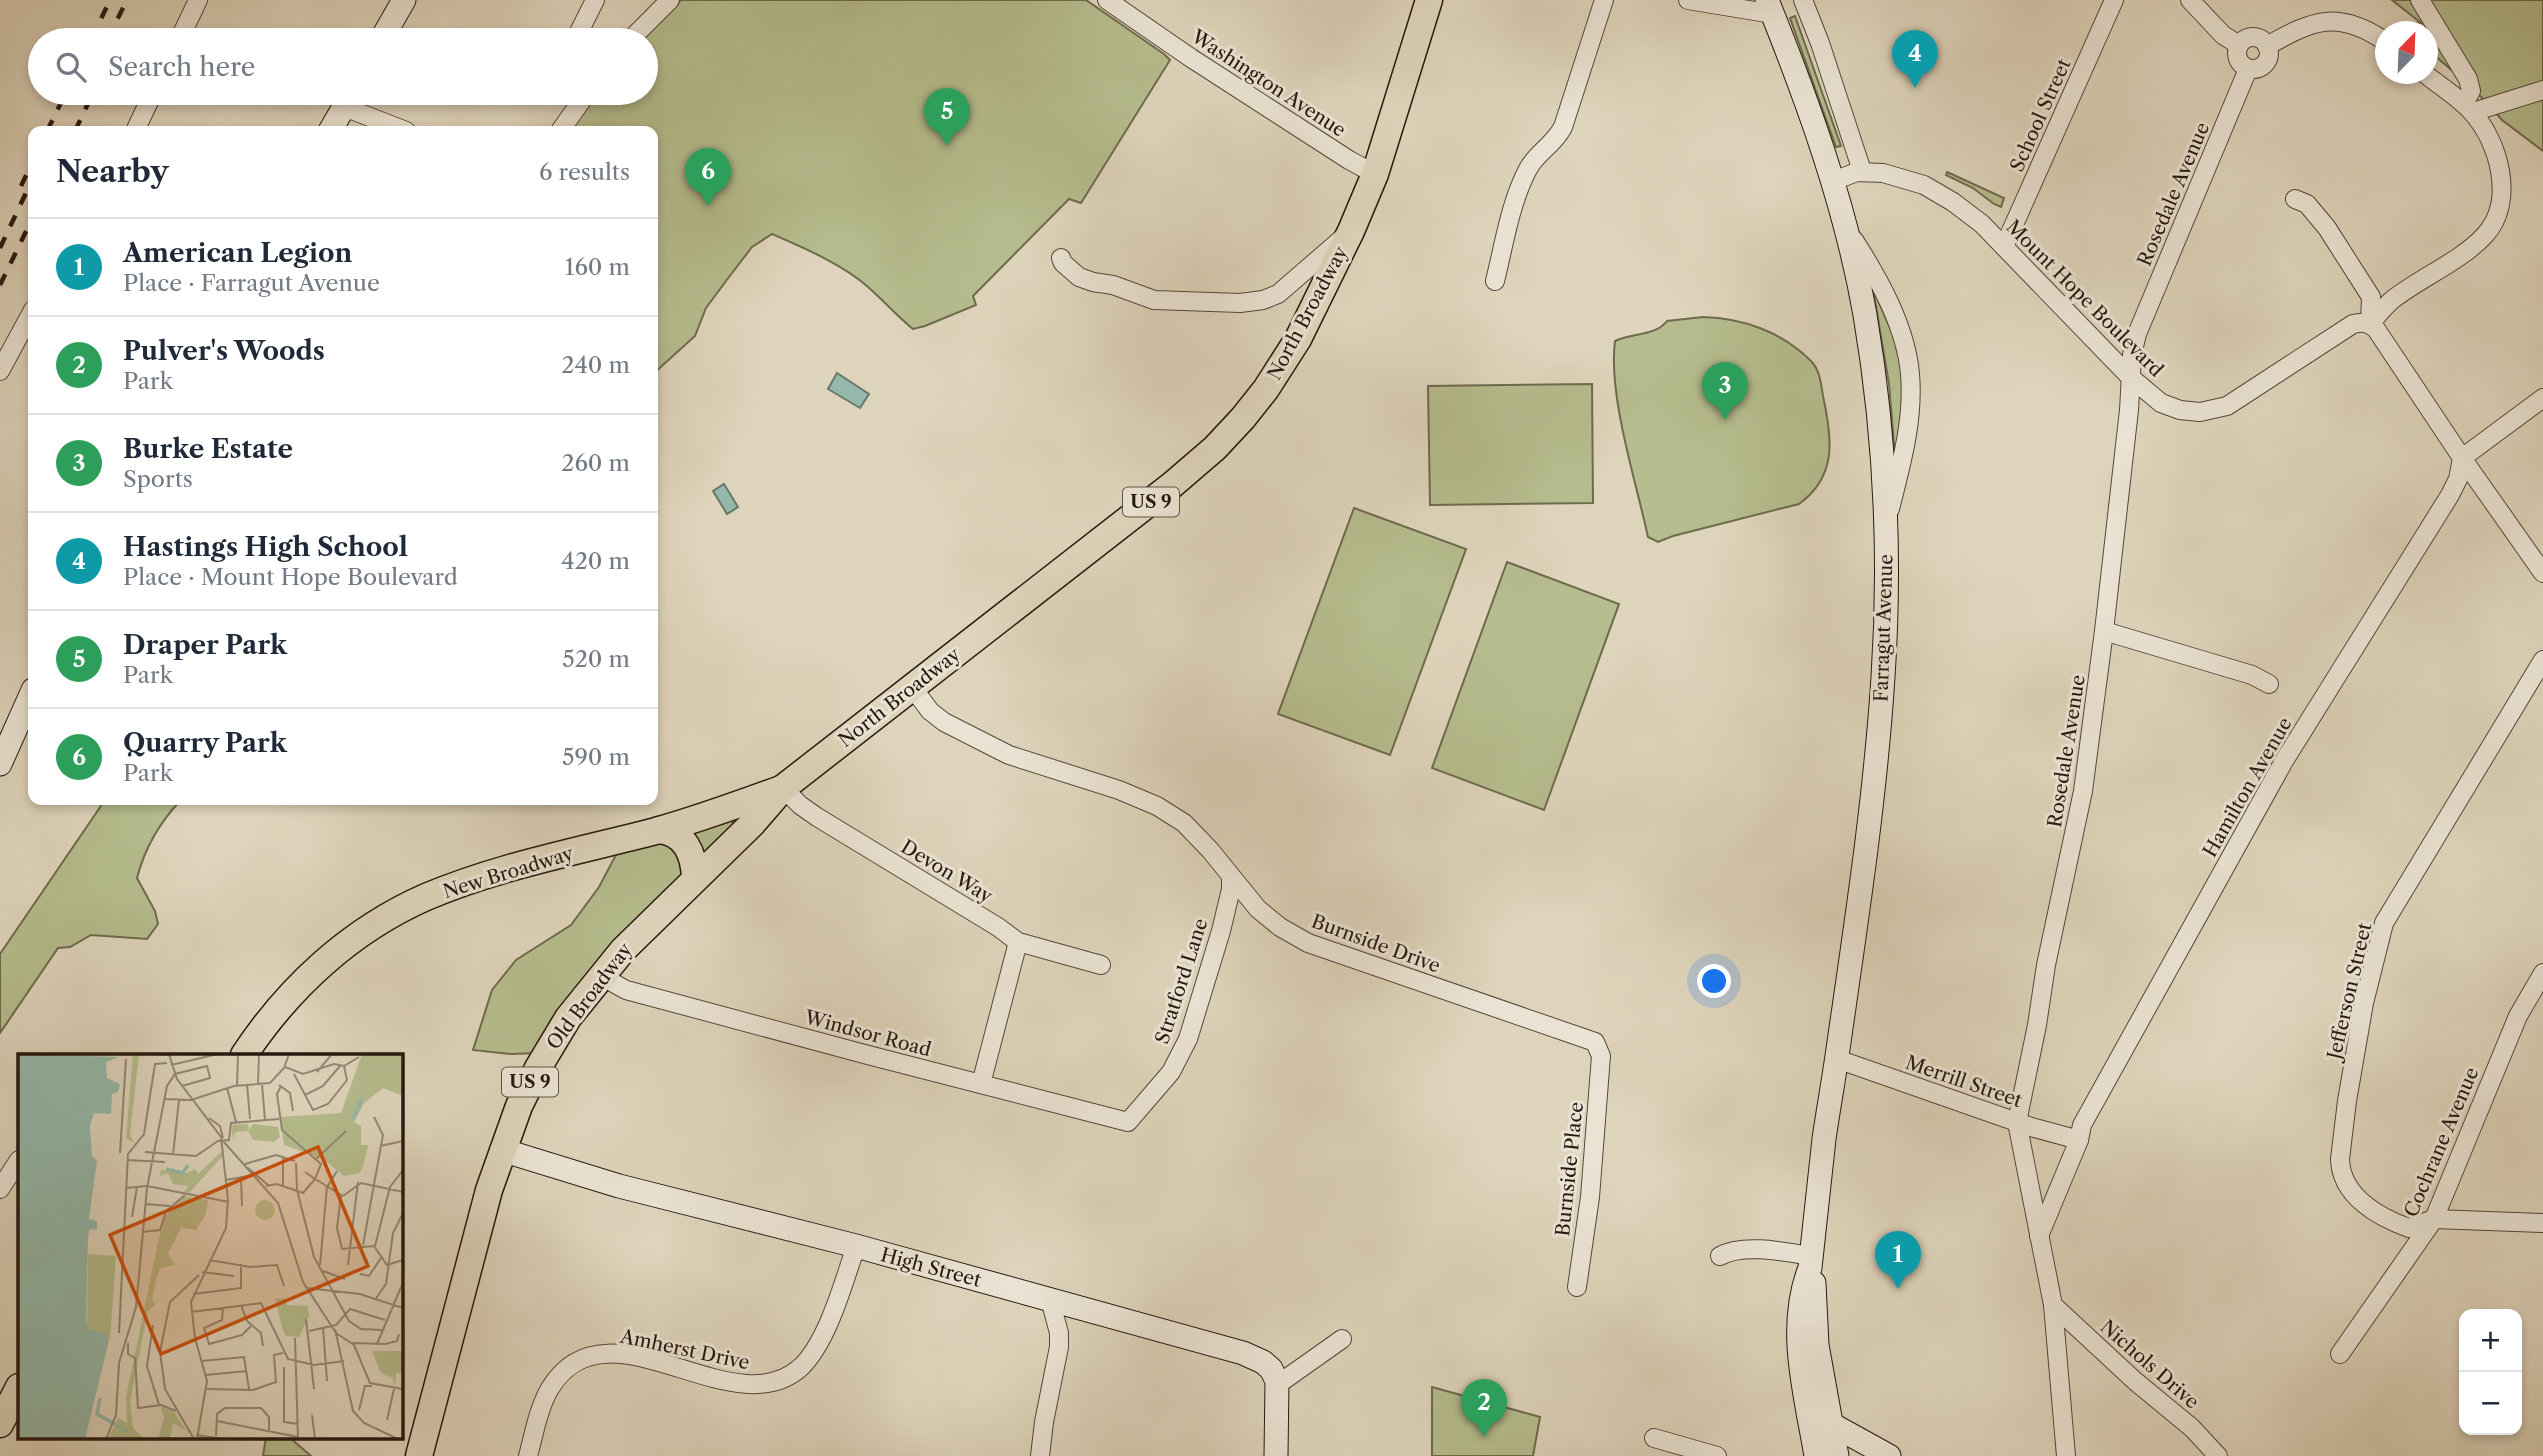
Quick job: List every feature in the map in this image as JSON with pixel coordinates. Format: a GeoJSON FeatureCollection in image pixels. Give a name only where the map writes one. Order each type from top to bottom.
{"type":"FeatureCollection","features":[{"type":"Feature","properties":{"kind":"main road"},"geometry":{"type":"LineString","coordinates":[[388,28],[404,0]]}},
{"type":"Feature","properties":{"kind":"main road","name":"North Broadway"},"geometry":{"type":"LineString","coordinates":[[783,788],[1172,485],[1222,441],[1256,403],[1289,355],[1351,231],[1375,174],[1429,0]]}},
{"type":"Feature","properties":{"kind":"main road","name":"Farragut Avenue"},"geometry":{"type":"LineString","coordinates":[[1770,7],[1803,90],[1833,181],[1864,313],[1877,402],[1884,529],[1886,612],[1879,729],[1837,1059],[1824,1137],[1811,1262],[1804,1284],[1798,1331],[1816,1456]]}},
{"type":"Feature","properties":{"kind":"main road"},"geometry":{"type":"LineString","coordinates":[[333,126],[345,105]]}},
{"type":"Feature","properties":{"kind":"main road"},"geometry":{"type":"LineString","coordinates":[[0,764],[28,701]]}},
{"type":"Feature","properties":{"kind":"main road","name":"New Broadway"},"geometry":{"type":"LineString","coordinates":[[245,1054],[283,1003],[311,974],[358,937],[409,905],[451,887],[495,873],[710,815],[783,788]]}},
{"type":"Feature","properties":{"kind":"main road","name":"Old Broadway"},"geometry":{"type":"LineString","coordinates":[[419,1456],[473,1247],[502,1150],[519,1106],[538,1068],[568,1018],[632,939],[752,824],[783,788]]}},
{"type":"Feature","properties":{"kind":"main road"},"geometry":{"type":"LineString","coordinates":[[659,830],[669,831],[686,845],[693,859],[695,878]]}},
{"type":"Feature","properties":{"kind":"main road","name":"High Street"},"geometry":{"type":"LineString","coordinates":[[502,1150],[619,1186],[856,1246],[1243,1353],[1263,1362],[1271,1369],[1277,1385]]}},
{"type":"Feature","properties":{"kind":"main road","name":"Farragut Avenue"},"geometry":{"type":"LineString","coordinates":[[1811,1262],[1817,1345],[1837,1456]]}},
{"type":"Feature","properties":{"kind":"main road"},"geometry":{"type":"LineString","coordinates":[[1276,1456],[1277,1385]]}},
{"type":"Feature","properties":{"kind":"main road"},"geometry":{"type":"LineString","coordinates":[[0,1424],[18,1389]]}},
{"type":"Feature","properties":{"kind":"main road"},"geometry":{"type":"LineString","coordinates":[[1809,1414],[1831,1423],[1881,1455]]}},
{"type":"Feature","properties":{"kind":"street"},"geometry":{"type":"LineString","coordinates":[[185,28],[198,0]]}},
{"type":"Feature","properties":{"kind":"street"},"geometry":{"type":"LineString","coordinates":[[581,28],[595,0]]}},
{"type":"Feature","properties":{"kind":"street"},"geometry":{"type":"LineString","coordinates":[[642,28],[670,0]]}},
{"type":"Feature","properties":{"kind":"street","name":"Washington Avenue"},"geometry":{"type":"LineString","coordinates":[[1107,0],[1201,64],[1375,174]]}},
{"type":"Feature","properties":{"kind":"street"},"geometry":{"type":"LineString","coordinates":[[1494,281],[1520,187],[1534,160],[1556,141],[1563,127],[1604,0]]}},
{"type":"Feature","properties":{"kind":"street"},"geometry":{"type":"LineString","coordinates":[[1688,0],[1746,11],[1770,7]]}},
{"type":"Feature","properties":{"kind":"street"},"geometry":{"type":"LineString","coordinates":[[1803,0],[1829,68],[1862,171]]}},
{"type":"Feature","properties":{"kind":"street","name":"School Street"},"geometry":{"type":"LineString","coordinates":[[2004,247],[2114,0]]}},
{"type":"Feature","properties":{"kind":"street"},"geometry":{"type":"LineString","coordinates":[[2190,0],[2224,35],[2239,45]]}},
{"type":"Feature","properties":{"kind":"street"},"geometry":{"type":"LineString","coordinates":[[2420,0],[2468,79],[2468,108]]}},
{"type":"Feature","properties":{"kind":"street"},"geometry":{"type":"LineString","coordinates":[[2267,46],[2299,27],[2324,20],[2357,26],[2375,35]]}},
{"type":"Feature","properties":{"kind":"street"},"geometry":{"type":"LineString","coordinates":[[2251,37],[2261,39],[2267,46],[2268,56],[2263,65],[2248,69],[2239,60],[2239,45],[2251,37]]}},
{"type":"Feature","properties":{"kind":"street","name":"Rosedale Avenue"},"geometry":{"type":"LineString","coordinates":[[2066,1456],[2053,1305],[2017,1122],[2046,965],[2083,791],[2137,334],[2248,69]]}},
{"type":"Feature","properties":{"kind":"street"},"geometry":{"type":"LineString","coordinates":[[2370,324],[2391,301],[2467,250],[2486,234],[2497,213],[2502,173],[2492,143],[2468,108],[2438,84]]}},
{"type":"Feature","properties":{"kind":"street"},"geometry":{"type":"LineString","coordinates":[[2468,108],[2543,90]]}},
{"type":"Feature","properties":{"kind":"street"},"geometry":{"type":"LineString","coordinates":[[137,126],[147,105]]}},
{"type":"Feature","properties":{"kind":"street"},"geometry":{"type":"LineString","coordinates":[[357,105],[397,126]]}},
{"type":"Feature","properties":{"kind":"street"},"geometry":{"type":"LineString","coordinates":[[564,126],[578,105]]}},
{"type":"Feature","properties":{"kind":"street","name":"Mount Hope Boulevard"},"geometry":{"type":"LineString","coordinates":[[1833,181],[1862,171],[1909,180],[1940,193],[1968,211],[2130,377],[2154,399],[2170,407],[2189,412],[2213,411],[2227,406],[2353,324],[2370,324]]}},
{"type":"Feature","properties":{"kind":"street"},"geometry":{"type":"LineString","coordinates":[[2295,199],[2307,204],[2328,228],[2371,296],[2370,324]]}},
{"type":"Feature","properties":{"kind":"street"},"geometry":{"type":"LineString","coordinates":[[1844,223],[1894,314],[1907,355],[1910,375],[1908,423],[1901,465],[1884,529]]}},
{"type":"Feature","properties":{"kind":"street"},"geometry":{"type":"LineString","coordinates":[[1061,258],[1063,263],[1079,276],[1154,300],[1240,303],[1264,300],[1278,294],[1351,231]]}},
{"type":"Feature","properties":{"kind":"street"},"geometry":{"type":"LineString","coordinates":[[0,371],[28,319]]}},
{"type":"Feature","properties":{"kind":"street"},"geometry":{"type":"LineString","coordinates":[[2370,324],[2543,573]]}},
{"type":"Feature","properties":{"kind":"street"},"geometry":{"type":"LineString","coordinates":[[2462,458],[2543,398]]}},
{"type":"Feature","properties":{"kind":"street","name":"Hamilton Avenue"},"geometry":{"type":"LineString","coordinates":[[2039,1236],[2079,1140],[2082,1125],[2284,761],[2450,495],[2458,479],[2462,458]]}},
{"type":"Feature","properties":{"kind":"street"},"geometry":{"type":"LineString","coordinates":[[2104,631],[2252,675],[2269,684]]}},
{"type":"Feature","properties":{"kind":"street","name":"Jefferson Street"},"geometry":{"type":"LineString","coordinates":[[2543,660],[2384,923],[2364,1003],[2340,1149],[2340,1168],[2358,1200],[2376,1215],[2409,1228],[2434,1219],[2543,1223]]}},
{"type":"Feature","properties":{"kind":"street","name":"Burnside Drive"},"geometry":{"type":"LineString","coordinates":[[912,687],[930,710],[944,722],[1009,755],[1119,790],[1157,806],[1184,823],[1258,909],[1280,927],[1308,943],[1595,1042],[1601,1056]]}},
{"type":"Feature","properties":{"kind":"street","name":"Devon Way"},"geometry":{"type":"LineString","coordinates":[[783,788],[817,817],[998,927],[1018,942],[1101,965]]}},
{"type":"Feature","properties":{"kind":"street","name":"Stratford Lane"},"geometry":{"type":"LineString","coordinates":[[1128,1122],[1171,1072],[1188,1039],[1221,930],[1231,878]]}},
{"type":"Feature","properties":{"kind":"street"},"geometry":{"type":"LineString","coordinates":[[981,1084],[1018,942]]}},
{"type":"Feature","properties":{"kind":"street","name":"Cochrane Avenue"},"geometry":{"type":"LineString","coordinates":[[2340,1354],[2434,1219],[2518,1016],[2543,973]]}},
{"type":"Feature","properties":{"kind":"street","name":"Windsor Road"},"geometry":{"type":"LineString","coordinates":[[601,975],[626,990],[1128,1122]]}},
{"type":"Feature","properties":{"kind":"street","name":"Burnside Place"},"geometry":{"type":"LineString","coordinates":[[1577,1287],[1590,1197],[1601,1056]]}},
{"type":"Feature","properties":{"kind":"street","name":"Merrill Street"},"geometry":{"type":"LineString","coordinates":[[1837,1059],[2017,1122],[2079,1140]]}},
{"type":"Feature","properties":{"kind":"street"},"geometry":{"type":"LineString","coordinates":[[0,1189],[18,1162]]}},
{"type":"Feature","properties":{"kind":"street","name":"Amherst Drive"},"geometry":{"type":"LineString","coordinates":[[528,1456],[539,1413],[549,1390],[559,1376],[574,1363],[594,1353],[650,1359],[749,1385],[783,1377],[800,1367],[814,1350],[835,1309],[856,1246]]}},
{"type":"Feature","properties":{"kind":"street"},"geometry":{"type":"LineString","coordinates":[[1720,1256],[1727,1252],[1773,1250],[1811,1262]]}},
{"type":"Feature","properties":{"kind":"street"},"geometry":{"type":"LineString","coordinates":[[1040,1456],[1059,1347],[1059,1333],[1050,1299]]}},
{"type":"Feature","properties":{"kind":"street","name":"Nichols Drive"},"geometry":{"type":"LineString","coordinates":[[2053,1305],[2135,1381],[2192,1429],[2218,1456]]}},
{"type":"Feature","properties":{"kind":"street"},"geometry":{"type":"LineString","coordinates":[[1277,1385],[1342,1339]]}},
{"type":"Feature","properties":{"kind":"street"},"geometry":{"type":"LineString","coordinates":[[1654,1437],[1717,1456]]}},
{"type":"Feature","properties":{"kind":"shaded area"},"geometry":{"type":"Polygon","coordinates":[[[681,0],[1086,0],[1170,60],[1081,203],[1069,199],[973,296],[976,305],[913,329],[847,271],[772,234],[752,247],[706,308],[695,336],[658,369],[658,126],[571,126],[585,105],[658,105],[658,28],[652,28],[681,0]]]}},
{"type":"Feature","properties":{"kind":"shaded area"},"geometry":{"type":"Polygon","coordinates":[[[2392,0],[2543,0],[2543,151],[2502,120],[2474,89],[2438,58],[2438,21],[2418,21],[2392,0]]]}},
{"type":"Feature","properties":{"kind":"shaded area"},"geometry":{"type":"Polygon","coordinates":[[[1795,16],[1841,146],[1836,147],[1790,18],[1795,16]]]}},
{"type":"Feature","properties":{"kind":"shaded area"},"geometry":{"type":"Polygon","coordinates":[[[1947,172],[2004,198],[2001,207],[1973,188],[1946,175],[1947,172]]]}},
{"type":"Feature","properties":{"kind":"shaded area"},"geometry":{"type":"Polygon","coordinates":[[[1873,289],[1899,348],[1904,393],[1895,456],[1889,384],[1873,289]]]}},
{"type":"Feature","properties":{"kind":"shaded area"},"geometry":{"type":"Polygon","coordinates":[[[1703,317],[1733,320],[1761,328],[1788,342],[1811,361],[1821,382],[1829,426],[1829,455],[1820,481],[1812,493],[1799,504],[1658,542],[1648,537],[1624,439],[1616,387],[1615,341],[1650,332],[1667,321],[1703,317]]]}},
{"type":"Feature","properties":{"kind":"shaded area"},"geometry":{"type":"Polygon","coordinates":[[[837,373],[869,394],[860,408],[828,389],[837,373]]]}},
{"type":"Feature","properties":{"kind":"shaded area"},"geometry":{"type":"Polygon","coordinates":[[[1592,384],[1593,503],[1430,505],[1428,386],[1592,384]]]}},
{"type":"Feature","properties":{"kind":"shaded area"},"geometry":{"type":"Polygon","coordinates":[[[724,484],[738,507],[727,514],[713,491],[724,484]]]}},
{"type":"Feature","properties":{"kind":"shaded area"},"geometry":{"type":"Polygon","coordinates":[[[1354,508],[1466,549],[1390,755],[1278,714],[1354,508]]]}},
{"type":"Feature","properties":{"kind":"shaded area"},"geometry":{"type":"Polygon","coordinates":[[[1507,562],[1619,604],[1544,810],[1432,768],[1507,562]]]}},
{"type":"Feature","properties":{"kind":"shaded area"},"geometry":{"type":"Polygon","coordinates":[[[102,805],[177,805],[154,836],[137,878],[155,911],[158,924],[147,939],[91,935],[70,947],[58,948],[0,1033],[0,954],[102,805]]]}},
{"type":"Feature","properties":{"kind":"shaded area"},"geometry":{"type":"Polygon","coordinates":[[[734,820],[726,839],[541,1053],[511,1054],[473,1050],[492,990],[516,960],[571,925],[599,887],[618,851],[734,820]]]}},
{"type":"Feature","properties":{"kind":"shaded area"},"geometry":{"type":"Polygon","coordinates":[[[1432,1387],[1540,1417],[1533,1456],[1432,1456],[1432,1387]]]}},
{"type":"Feature","properties":{"kind":"shaded area"},"geometry":{"type":"Polygon","coordinates":[[[266,1438],[290,1438],[311,1456],[263,1456],[266,1438]]]}},
{"type":"Feature","properties":{"kind":"railway"},"geometry":{"type":"LineString","coordinates":[[97,28],[110,0]]}},
{"type":"Feature","properties":{"kind":"railway"},"geometry":{"type":"LineString","coordinates":[[113,28],[127,0]]}},
{"type":"Feature","properties":{"kind":"railway"},"geometry":{"type":"LineString","coordinates":[[50,126],[60,105]]}},
{"type":"Feature","properties":{"kind":"railway"},"geometry":{"type":"LineString","coordinates":[[77,126],[87,105]]}},
{"type":"Feature","properties":{"kind":"railway"},"geometry":{"type":"LineString","coordinates":[[21,186],[28,171]]}},
{"type":"Feature","properties":{"kind":"railway"},"geometry":{"type":"LineString","coordinates":[[0,248],[28,189]]}},
{"type":"Feature","properties":{"kind":"railway"},"geometry":{"type":"LineString","coordinates":[[0,285],[28,227]]}},
{"type":"Feature","properties":{"kind":"place","name":"Hastings High School"},"geometry":{"type":"Point","coordinates":[1915,88]}},
{"type":"Feature","properties":{"kind":"place","name":"Draper Park"},"geometry":{"type":"Point","coordinates":[947,146]}},
{"type":"Feature","properties":{"kind":"place","name":"Quarry Park"},"geometry":{"type":"Point","coordinates":[708,206]}},
{"type":"Feature","properties":{"kind":"place","name":"Burke Estate"},"geometry":{"type":"Point","coordinates":[1725,420]}},
{"type":"Feature","properties":{"kind":"place","name":"American Legion"},"geometry":{"type":"Point","coordinates":[1898,1289]}},
{"type":"Feature","properties":{"kind":"place","name":"Pulver's Woods"},"geometry":{"type":"Point","coordinates":[1484,1437]}}]}
